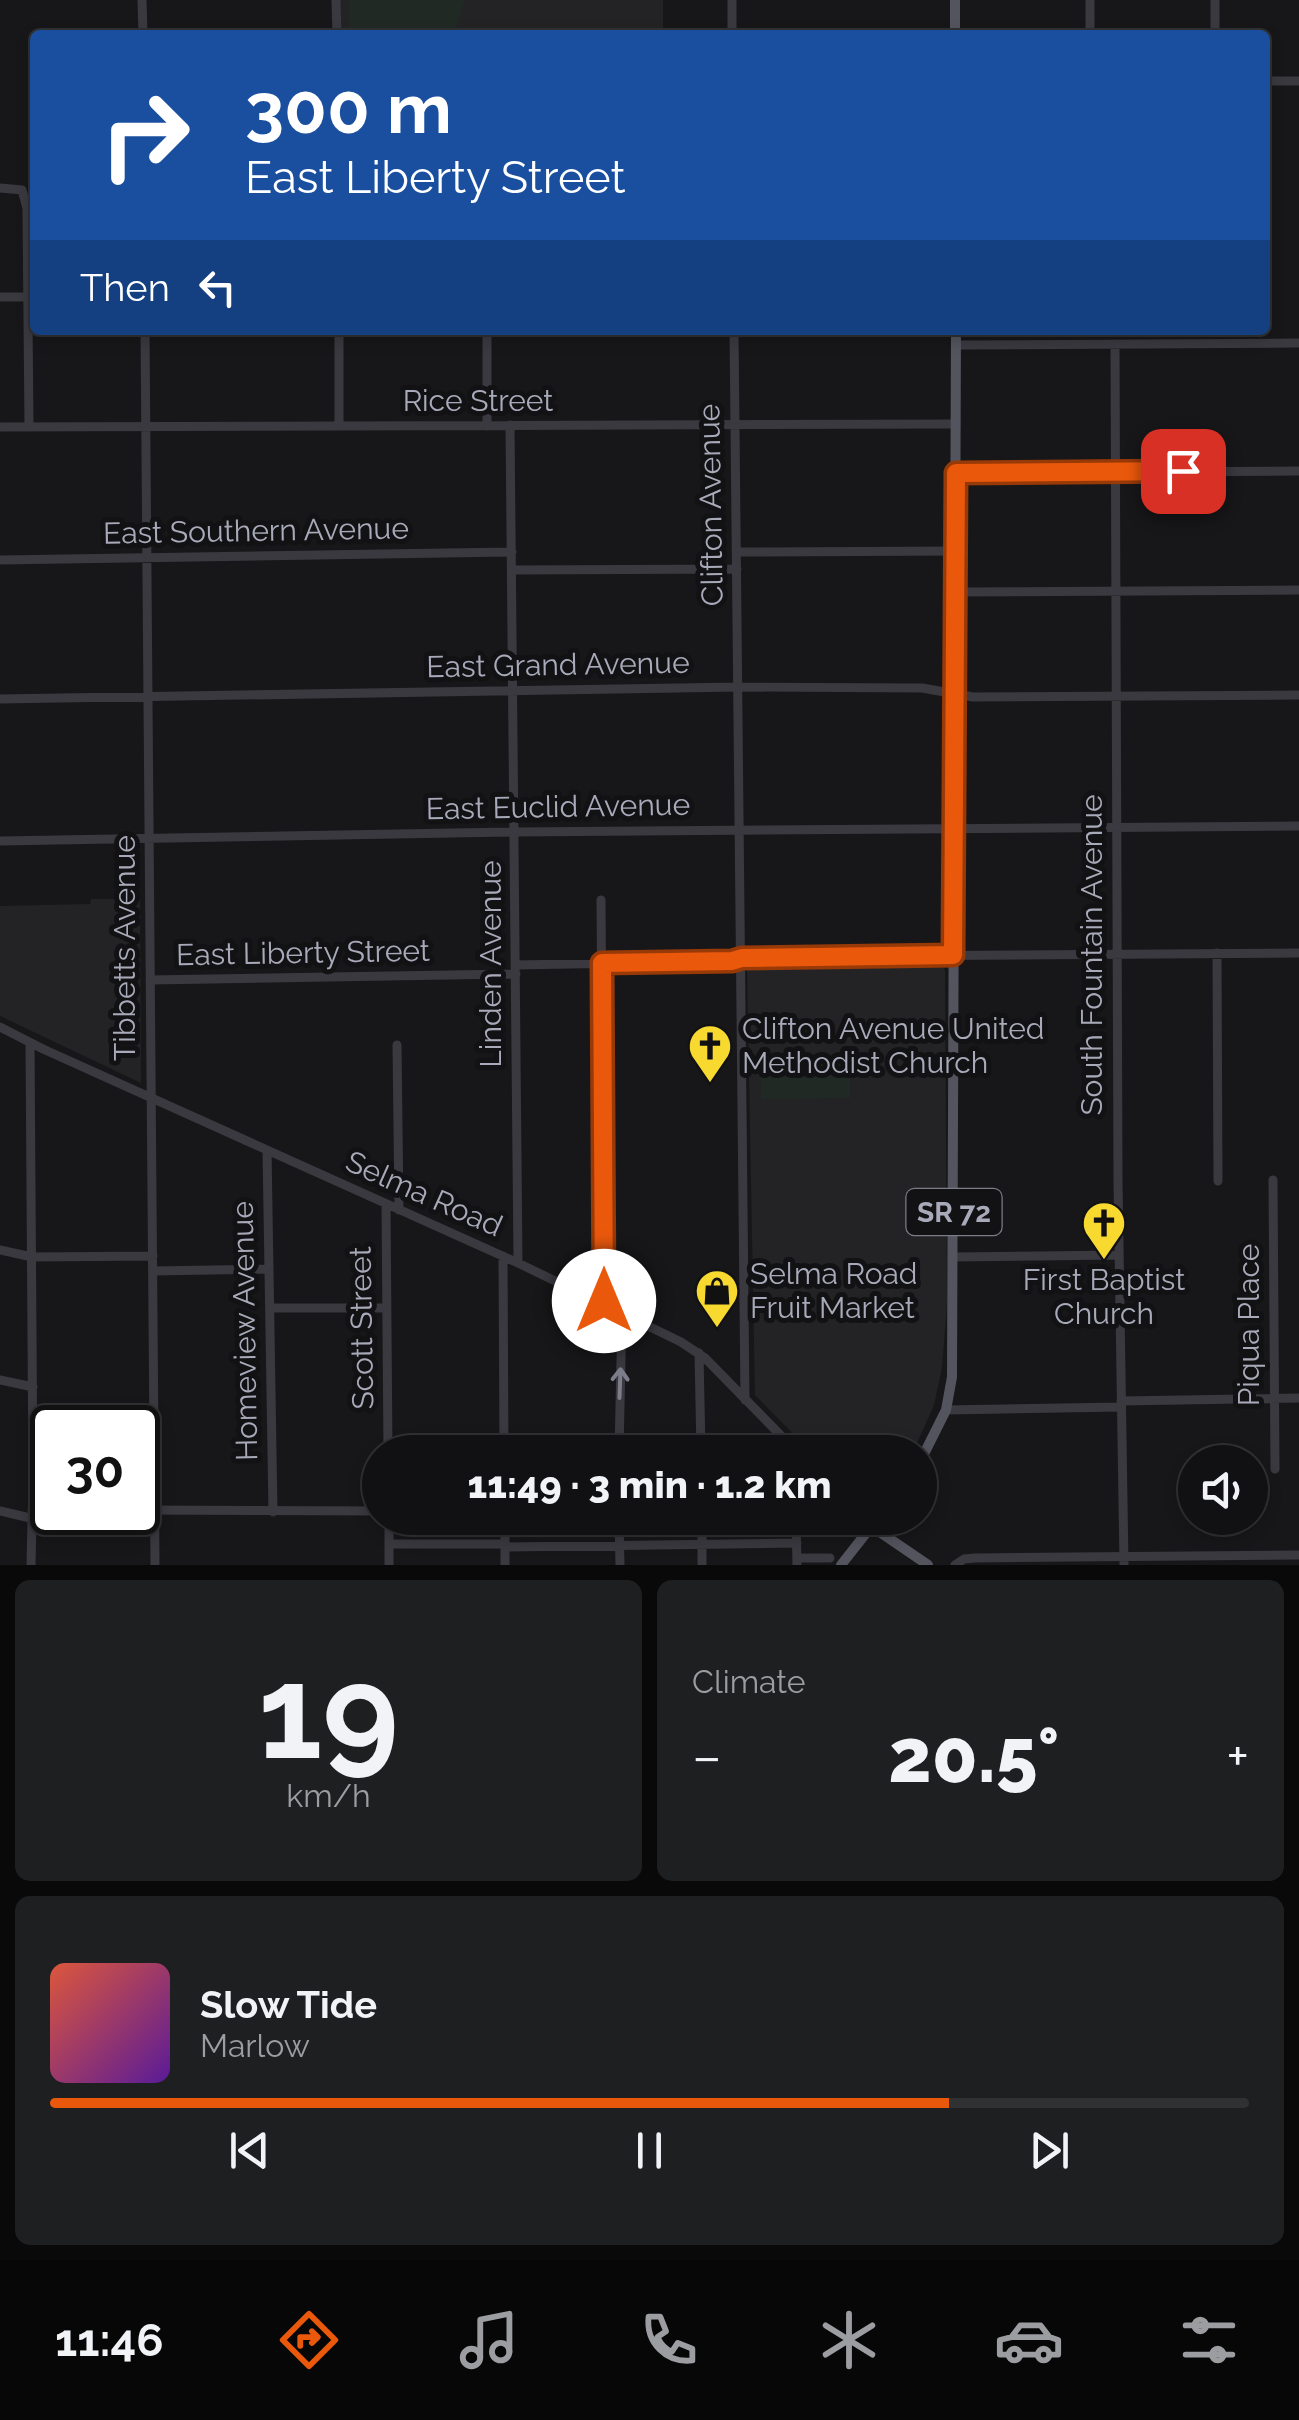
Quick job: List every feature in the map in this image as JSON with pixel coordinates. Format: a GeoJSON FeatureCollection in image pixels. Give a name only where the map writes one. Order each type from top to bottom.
{"type":"FeatureCollection","features":[{"type":"Feature","properties":{"kind":"main road"},"geometry":{"type":"LineString","coordinates":[[955,0],[955,30]]}},
{"type":"Feature","properties":{"kind":"main road","name":"SR 72"},"geometry":{"type":"LineString","coordinates":[[934,1435],[946,1410],[952,1377],[956,335]]}},
{"type":"Feature","properties":{"kind":"main road"},"geometry":{"type":"LineString","coordinates":[[835,1562],[858,1535]]}},
{"type":"Feature","properties":{"kind":"main road"},"geometry":{"type":"LineString","coordinates":[[889,1535],[928,1565]]}},
{"type":"Feature","properties":{"kind":"street"},"geometry":{"type":"LineString","coordinates":[[142,0],[143,30]]}},
{"type":"Feature","properties":{"kind":"street"},"geometry":{"type":"LineString","coordinates":[[336,0],[337,30]]}},
{"type":"Feature","properties":{"kind":"street"},"geometry":{"type":"LineString","coordinates":[[732,0],[732,30]]}},
{"type":"Feature","properties":{"kind":"street"},"geometry":{"type":"LineString","coordinates":[[1090,0],[1090,30]]}},
{"type":"Feature","properties":{"kind":"street"},"geometry":{"type":"LineString","coordinates":[[1215,0],[1215,30]]}},
{"type":"Feature","properties":{"kind":"street"},"geometry":{"type":"LineString","coordinates":[[1270,81],[1299,80]]}},
{"type":"Feature","properties":{"kind":"street"},"geometry":{"type":"LineString","coordinates":[[0,188],[18,188],[26,195],[30,276]]}},
{"type":"Feature","properties":{"kind":"street"},"geometry":{"type":"LineString","coordinates":[[0,297],[30,296]]}},
{"type":"Feature","properties":{"kind":"street"},"geometry":{"type":"LineString","coordinates":[[29,427],[30,335]]}},
{"type":"Feature","properties":{"kind":"street","name":"Tibbetts Avenue"},"geometry":{"type":"LineString","coordinates":[[145,335],[154,1405]]}},
{"type":"Feature","properties":{"kind":"street"},"geometry":{"type":"LineString","coordinates":[[339,335],[339,426]]}},
{"type":"Feature","properties":{"kind":"street"},"geometry":{"type":"LineString","coordinates":[[487,335],[487,426]]}},
{"type":"Feature","properties":{"kind":"street","name":"Clifton Avenue"},"geometry":{"type":"LineString","coordinates":[[734,335],[745,1400]]}},
{"type":"Feature","properties":{"kind":"street"},"geometry":{"type":"LineString","coordinates":[[1092,335],[1092,344]]}},
{"type":"Feature","properties":{"kind":"street"},"geometry":{"type":"LineString","coordinates":[[1216,335],[1216,344]]}},
{"type":"Feature","properties":{"kind":"street"},"geometry":{"type":"LineString","coordinates":[[956,344],[1299,343]]}},
{"type":"Feature","properties":{"kind":"street","name":"South Fountain Avenue"},"geometry":{"type":"LineString","coordinates":[[1115,344],[1116,954],[1124,1561]]}},
{"type":"Feature","properties":{"kind":"street","name":"Rice Street"},"geometry":{"type":"LineString","coordinates":[[0,427],[956,424]]}},
{"type":"Feature","properties":{"kind":"street","name":"Linden Avenue"},"geometry":{"type":"LineString","coordinates":[[510,426],[518,1263]]}},
{"type":"Feature","properties":{"kind":"street"},"geometry":{"type":"LineString","coordinates":[[956,473],[1299,470]]}},
{"type":"Feature","properties":{"kind":"street"},"geometry":{"type":"LineString","coordinates":[[737,552],[956,551]]}},
{"type":"Feature","properties":{"kind":"street","name":"East Southern Avenue"},"geometry":{"type":"LineString","coordinates":[[0,560],[512,552]]}},
{"type":"Feature","properties":{"kind":"street"},"geometry":{"type":"LineString","coordinates":[[513,570],[737,569]]}},
{"type":"Feature","properties":{"kind":"street"},"geometry":{"type":"LineString","coordinates":[[956,592],[1299,590]]}},
{"type":"Feature","properties":{"kind":"street","name":"East Grand Avenue"},"geometry":{"type":"LineString","coordinates":[[0,699],[739,687],[922,688],[974,697],[1299,695]]}},
{"type":"Feature","properties":{"kind":"street","name":"East Euclid Avenue"},"geometry":{"type":"LineString","coordinates":[[0,841],[515,832],[1299,826]]}},
{"type":"Feature","properties":{"kind":"street"},"geometry":{"type":"LineString","coordinates":[[601,900],[604,1305]]}},
{"type":"Feature","properties":{"kind":"street","name":"East Liberty Street"},"geometry":{"type":"LineString","coordinates":[[150,980],[516,970],[742,958],[1299,953]]}},
{"type":"Feature","properties":{"kind":"street"},"geometry":{"type":"LineString","coordinates":[[1217,954],[1218,1181]]}},
{"type":"Feature","properties":{"kind":"street","name":"Selma Road"},"geometry":{"type":"LineString","coordinates":[[0,1026],[518,1263],[698,1353],[779,1435]]}},
{"type":"Feature","properties":{"kind":"street"},"geometry":{"type":"LineString","coordinates":[[30,1042],[33,1405]]}},
{"type":"Feature","properties":{"kind":"street"},"geometry":{"type":"LineString","coordinates":[[397,1044],[399,1210]]}},
{"type":"Feature","properties":{"kind":"street","name":"Homeview Avenue"},"geometry":{"type":"LineString","coordinates":[[267,1150],[273,1512]]}},
{"type":"Feature","properties":{"kind":"street","name":"Piqua Place"},"geometry":{"type":"LineString","coordinates":[[1273,1180],[1275,1468]]}},
{"type":"Feature","properties":{"kind":"street","name":"Scott Street"},"geometry":{"type":"LineString","coordinates":[[386,1204],[388,1435]]}},
{"type":"Feature","properties":{"kind":"street"},"geometry":{"type":"LineString","coordinates":[[0,1250],[32,1257],[153,1256]]}},
{"type":"Feature","properties":{"kind":"street"},"geometry":{"type":"LineString","coordinates":[[953,1257],[1119,1255]]}},
{"type":"Feature","properties":{"kind":"street"},"geometry":{"type":"LineString","coordinates":[[503,1256],[504,1435]]}},
{"type":"Feature","properties":{"kind":"street"},"geometry":{"type":"LineString","coordinates":[[153,1270],[270,1269]]}},
{"type":"Feature","properties":{"kind":"street"},"geometry":{"type":"LineString","coordinates":[[270,1308],[387,1308]]}},
{"type":"Feature","properties":{"kind":"street"},"geometry":{"type":"LineString","coordinates":[[619,1435],[622,1314]]}},
{"type":"Feature","properties":{"kind":"street"},"geometry":{"type":"LineString","coordinates":[[698,1353],[700,1435]]}},
{"type":"Feature","properties":{"kind":"street"},"geometry":{"type":"LineString","coordinates":[[0,1380],[33,1387]]}},
{"type":"Feature","properties":{"kind":"street"},"geometry":{"type":"LineString","coordinates":[[946,1410],[1299,1398]]}},
{"type":"Feature","properties":{"kind":"street"},"geometry":{"type":"LineString","coordinates":[[160,1510],[362,1511]]}},
{"type":"Feature","properties":{"kind":"street"},"geometry":{"type":"LineString","coordinates":[[0,1511],[30,1514]]}},
{"type":"Feature","properties":{"kind":"street"},"geometry":{"type":"LineString","coordinates":[[31,1535],[31,1565]]}},
{"type":"Feature","properties":{"kind":"street","name":"Tibbetts Avenue"},"geometry":{"type":"LineString","coordinates":[[154,1535],[155,1565]]}},
{"type":"Feature","properties":{"kind":"street"},"geometry":{"type":"LineString","coordinates":[[389,1535],[389,1565]]}},
{"type":"Feature","properties":{"kind":"street"},"geometry":{"type":"LineString","coordinates":[[505,1535],[505,1565]]}},
{"type":"Feature","properties":{"kind":"street"},"geometry":{"type":"LineString","coordinates":[[620,1535],[620,1565]]}},
{"type":"Feature","properties":{"kind":"street"},"geometry":{"type":"LineString","coordinates":[[702,1535],[702,1565]]}},
{"type":"Feature","properties":{"kind":"street"},"geometry":{"type":"LineString","coordinates":[[797,1535],[797,1561],[835,1562]]}},
{"type":"Feature","properties":{"kind":"street"},"geometry":{"type":"LineString","coordinates":[[389,1544],[798,1543]]}},
{"type":"Feature","properties":{"kind":"street"},"geometry":{"type":"LineString","coordinates":[[955,1565],[975,1558],[1277,1560],[1299,1555]]}},
{"type":"Feature","properties":{"kind":"shaded area"},"geometry":{"type":"Polygon","coordinates":[[[336,0],[663,0],[663,30],[337,30],[336,0]]]}},
{"type":"Feature","properties":{"kind":"shaded area"},"geometry":{"type":"Polygon","coordinates":[[[349,0],[465,0],[456,29],[349,29],[349,0]]]}},
{"type":"Feature","properties":{"kind":"shaded area"},"geometry":{"type":"Polygon","coordinates":[[[91,899],[140,899],[141,1083],[0,1016],[0,906],[90,904],[91,899]]]}},
{"type":"Feature","properties":{"kind":"shaded area"},"geometry":{"type":"Polygon","coordinates":[[[938,962],[945,970],[947,1304],[942,1368],[934,1405],[921,1435],[794,1435],[755,1395],[747,968],[751,963],[938,962]]]}},
{"type":"Feature","properties":{"kind":"shaded area"},"geometry":{"type":"Polygon","coordinates":[[[850,1057],[850,1098],[761,1099],[760,1058],[850,1057]]]}},
{"type":"Feature","properties":{"kind":"place","name":"Clifton Avenue United Methodist Church"},"geometry":{"type":"Point","coordinates":[710,1084]}},
{"type":"Feature","properties":{"kind":"place","name":"First Baptist Church"},"geometry":{"type":"Point","coordinates":[1104,1261]}},
{"type":"Feature","properties":{"kind":"place","name":"Selma Road Fruit Market"},"geometry":{"type":"Point","coordinates":[717,1329]}},
{"type":"Feature","properties":{"kind":"route"},"geometry":{"type":"LineString","coordinates":[[604,1301],[602,963],[953,955],[956,473],[1183,471]]}}]}
